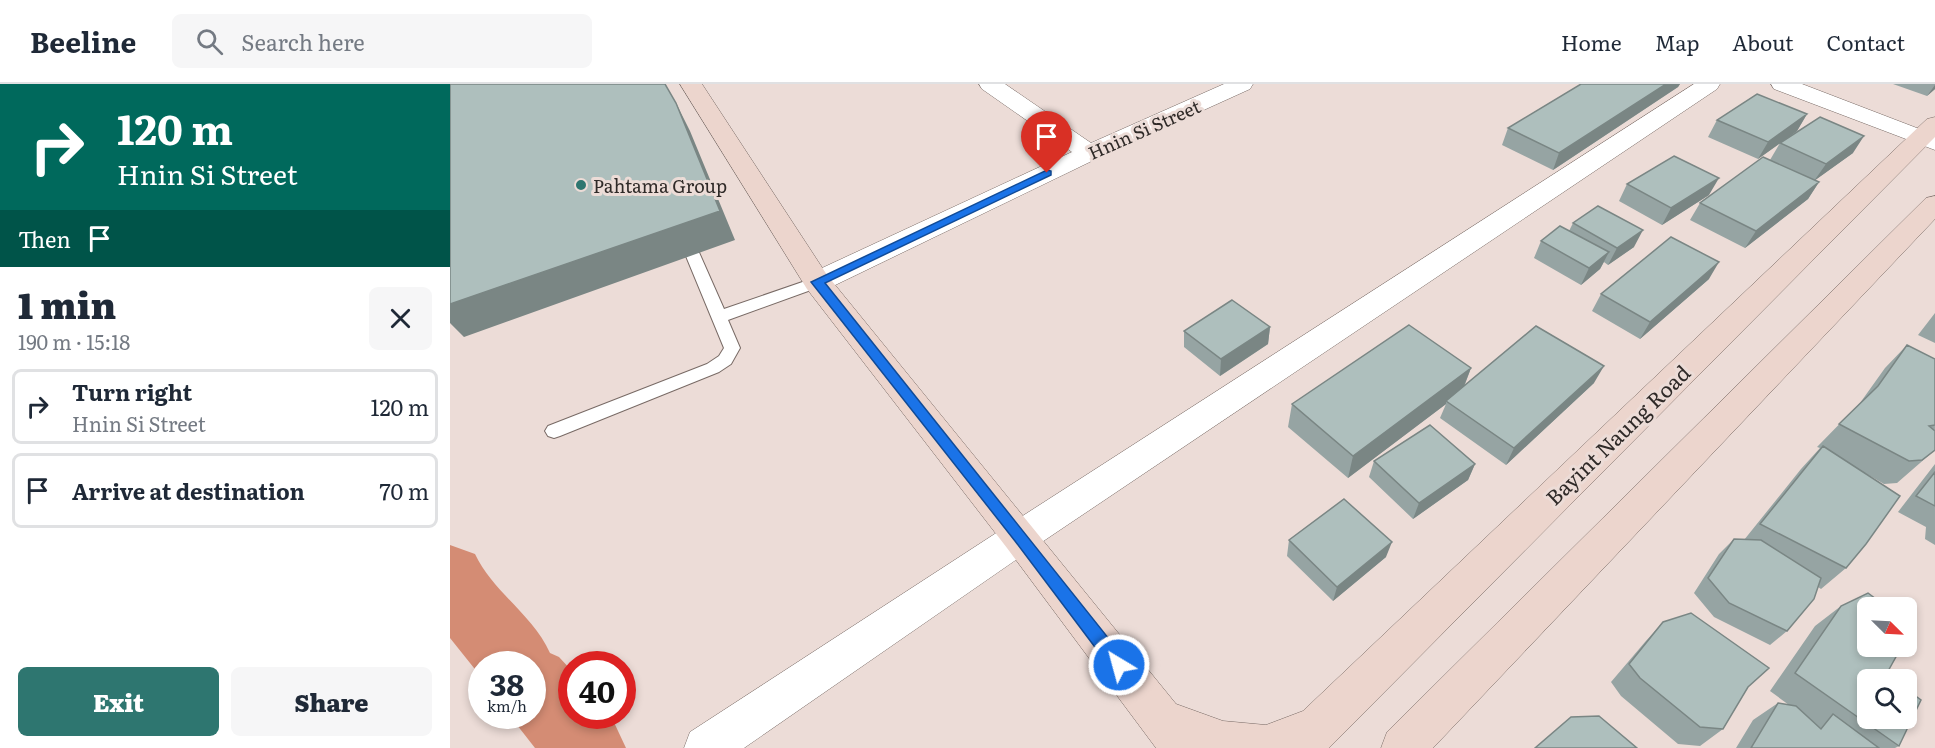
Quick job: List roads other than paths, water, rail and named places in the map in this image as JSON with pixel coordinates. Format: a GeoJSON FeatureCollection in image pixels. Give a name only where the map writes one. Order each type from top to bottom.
{"type":"FeatureCollection","features":[{"type":"Feature","properties":{"kind":"main road"},"geometry":{"type":"LineString","coordinates":[[691,84],[817,282],[1020,537],[1172,739],[1266,747],[1311,738]]}},
{"type":"Feature","properties":{"kind":"main road","name":"Bayint Naung Road"},"geometry":{"type":"LineString","coordinates":[[1311,738],[1930,135]]}},
{"type":"Feature","properties":{"kind":"main road"},"geometry":{"type":"LineString","coordinates":[[1403,748],[1935,204]]}},
{"type":"Feature","properties":{"kind":"street"},"geometry":{"type":"LineString","coordinates":[[990,84],[1089,153]]}},
{"type":"Feature","properties":{"kind":"street","name":"Hnin Si Street"},"geometry":{"type":"LineString","coordinates":[[817,282],[1089,153],[1242,84]]}},
{"type":"Feature","properties":{"kind":"street"},"geometry":{"type":"LineString","coordinates":[[706,748],[1020,537],[1709,84]]}},
{"type":"Feature","properties":{"kind":"street"},"geometry":{"type":"LineString","coordinates":[[1782,84],[1930,135]]}},
{"type":"Feature","properties":{"kind":"lane"},"geometry":{"type":"LineString","coordinates":[[554,430],[713,368],[725,360],[732,348],[679,222]]}},
{"type":"Feature","properties":{"kind":"lane"},"geometry":{"type":"LineString","coordinates":[[719,317],[817,282]]}},
{"type":"Feature","properties":{"kind":"waterway"},"geometry":{"type":"LineString","coordinates":[[450,576],[458,594],[506,651]]}},
{"type":"Feature","properties":{"kind":"waterway"},"geometry":{"type":"LineString","coordinates":[[546,700],[586,748]]}},
{"type":"Feature","properties":{"kind":"place","name":"Pahtama Group"},"geometry":{"type":"Point","coordinates":[581,185]}}]}
